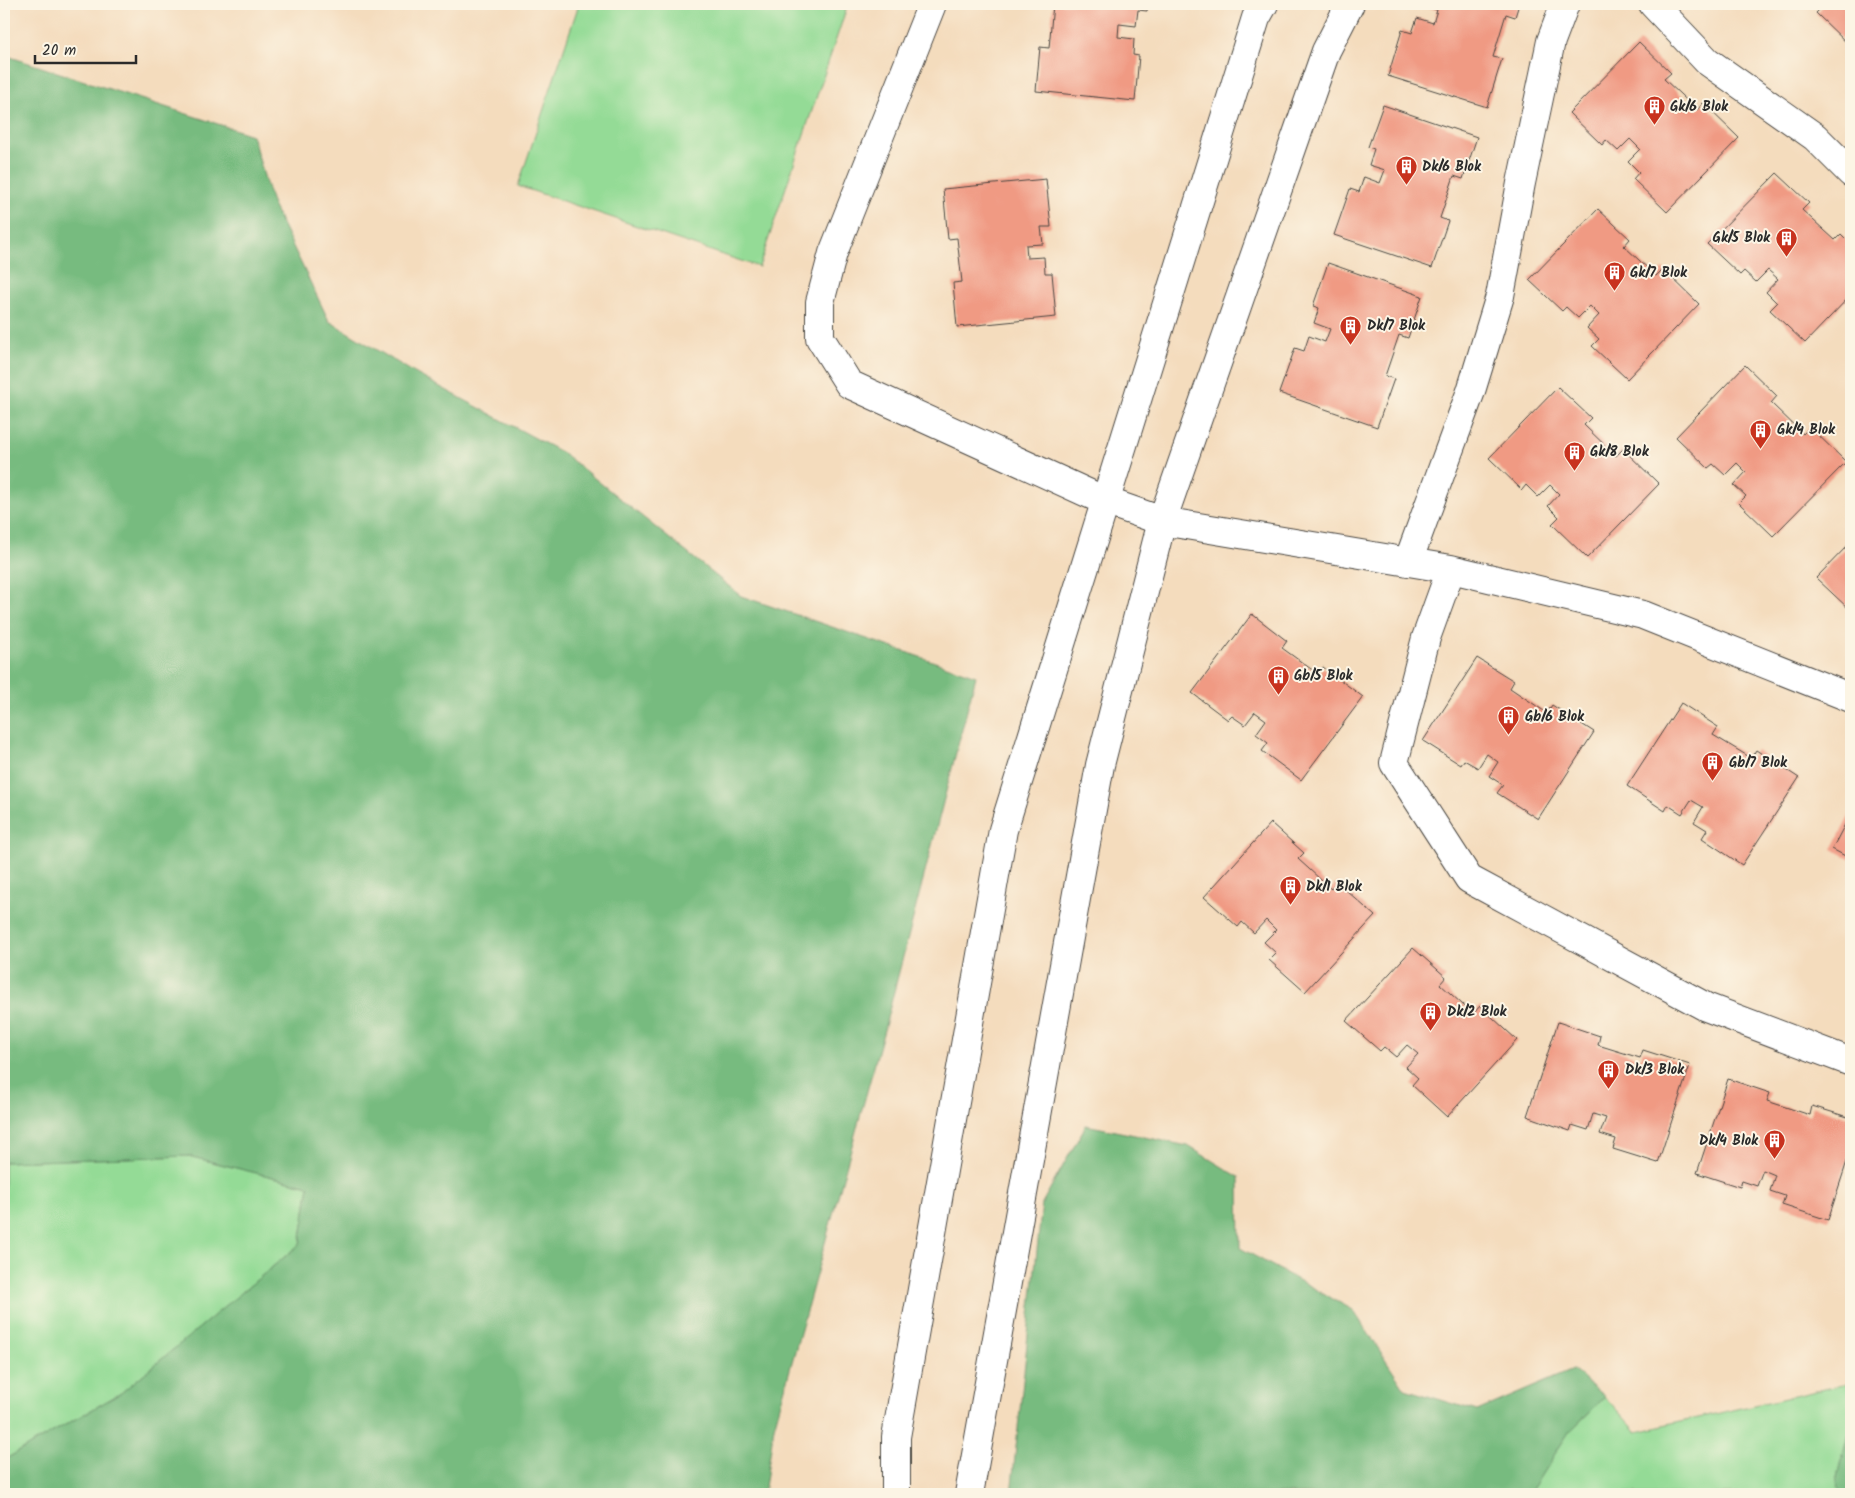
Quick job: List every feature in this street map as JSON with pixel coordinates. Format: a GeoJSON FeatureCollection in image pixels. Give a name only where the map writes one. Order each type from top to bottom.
{"type":"FeatureCollection","features":[{"type":"Feature","properties":{"kind":"street"},"geometry":{"type":"LineString","coordinates":[[932,4],[833,253],[820,302],[820,338],[849,384],[1105,501],[1162,521],[1451,570],[1643,615],[1851,698]]}},
{"type":"Feature","properties":{"kind":"street"},"geometry":{"type":"LineString","coordinates":[[896,1494],[896,1437],[1003,830],[1256,18],[1264,4]]}},
{"type":"Feature","properties":{"kind":"street"},"geometry":{"type":"LineString","coordinates":[[969,1494],[1100,765],[1162,521],[1326,51],[1350,4]]}},
{"type":"Feature","properties":{"kind":"street"},"geometry":{"type":"LineString","coordinates":[[1408,562],[1471,391],[1500,296],[1521,183],[1551,41],[1565,4]]}},
{"type":"Feature","properties":{"kind":"street"},"geometry":{"type":"LineString","coordinates":[[1653,4],[1707,61],[1815,137],[1851,173]]}},
{"type":"Feature","properties":{"kind":"street"},"geometry":{"type":"LineString","coordinates":[[1451,570],[1426,638],[1394,763],[1469,878],[1706,1007],[1851,1062]]}},
{"type":"Feature","properties":{"kind":"green space"},"geometry":{"type":"Polygon","coordinates":[[[579,4],[848,4],[759,267],[518,186],[579,4]]]}},
{"type":"Feature","properties":{"kind":"green space"},"geometry":{"type":"Polygon","coordinates":[[[4,55],[252,135],[272,203],[329,321],[418,375],[563,453],[741,596],[976,676],[884,1030],[774,1427],[764,1494],[4,1494],[4,1460],[121,1393],[300,1244],[309,1186],[188,1156],[4,1162],[4,55]]]}},
{"type":"Feature","properties":{"kind":"green space"},"geometry":{"type":"Polygon","coordinates":[[[1086,1125],[1188,1146],[1239,1177],[1240,1248],[1353,1310],[1405,1389],[1477,1411],[1573,1370],[1605,1397],[1569,1432],[1529,1494],[1011,1494],[1042,1203],[1086,1125]]]}},
{"type":"Feature","properties":{"kind":"green space"},"geometry":{"type":"Polygon","coordinates":[[[188,1156],[309,1186],[300,1244],[121,1393],[4,1460],[4,1162],[188,1156]]]}},
{"type":"Feature","properties":{"kind":"green space"},"geometry":{"type":"Polygon","coordinates":[[[1851,1383],[1851,1421],[1837,1482],[1840,1494],[1529,1494],[1569,1432],[1605,1397],[1637,1432],[1851,1383]]]}},
{"type":"Feature","properties":{"kind":"green space"},"geometry":{"type":"Polygon","coordinates":[[[1851,1421],[1851,1494],[1840,1494],[1837,1482],[1851,1421]]]}},
{"type":"Feature","properties":{"kind":"building"},"geometry":{"type":"Polygon","coordinates":[[[1053,4],[1148,4],[1147,11],[1138,10],[1136,26],[1119,24],[1118,37],[1134,39],[1133,55],[1139,56],[1135,101],[1036,91],[1040,47],[1049,48],[1053,4]]]}},
{"type":"Feature","properties":{"kind":"building"},"geometry":{"type":"Polygon","coordinates":[[[1419,4],[1519,4],[1515,17],[1506,14],[1493,57],[1502,59],[1487,107],[1388,76],[1402,30],[1412,33],[1417,18],[1433,23],[1437,10],[1419,4]]]}},
{"type":"Feature","properties":{"kind":"building"},"geometry":{"type":"Polygon","coordinates":[[[1821,4],[1851,4],[1851,47],[1816,13],[1823,6],[1821,4]]]}},
{"type":"Feature","properties":{"kind":"building","name":"Gk/6 Blok"},"geometry":{"type":"Polygon","coordinates":[[[1639,42],[1671,73],[1664,79],[1697,110],[1703,103],[1739,138],[1667,212],[1633,179],[1639,172],[1628,161],[1640,149],[1630,139],[1618,151],[1606,140],[1602,145],[1569,113],[1639,42]]]}},
{"type":"Feature","properties":{"kind":"building","name":"Dk/6 Blok"},"geometry":{"type":"Polygon","coordinates":[[[1383,105],[1477,137],[1463,179],[1454,176],[1440,218],[1448,221],[1432,268],[1334,235],[1350,189],[1359,192],[1364,177],[1380,183],[1385,170],[1369,165],[1374,149],[1368,147],[1383,105]]]}},
{"type":"Feature","properties":{"kind":"building","name":"Gk/5 Blok"},"geometry":{"type":"Polygon","coordinates":[[[1777,173],[1809,203],[1802,210],[1835,240],[1841,234],[1851,244],[1851,295],[1805,343],[1770,310],[1777,303],[1766,292],[1778,279],[1768,270],[1756,282],[1744,271],[1740,275],[1707,244],[1777,173]]]}},
{"type":"Feature","properties":{"kind":"building"},"geometry":{"type":"Polygon","coordinates":[[[1046,179],[1051,227],[1041,227],[1043,244],[1026,245],[1027,258],[1044,257],[1045,273],[1052,273],[1056,317],[957,327],[953,283],[962,282],[957,238],[948,239],[943,189],[1046,179]]]}},
{"type":"Feature","properties":{"kind":"building","name":"Gk/7 Blok"},"geometry":{"type":"Polygon","coordinates":[[[1598,209],[1630,239],[1624,246],[1656,276],[1663,269],[1699,304],[1627,379],[1592,346],[1599,339],[1587,328],[1599,315],[1590,306],[1578,318],[1566,307],[1562,311],[1529,280],[1598,209]]]}},
{"type":"Feature","properties":{"kind":"building","name":"Dk/7 Blok"},"geometry":{"type":"Polygon","coordinates":[[[1328,263],[1422,296],[1408,338],[1399,335],[1385,376],[1394,379],[1377,427],[1279,393],[1295,348],[1304,351],[1309,336],[1325,342],[1330,329],[1314,323],[1319,308],[1313,306],[1328,263]]]}},
{"type":"Feature","properties":{"kind":"building","name":"Gk/4 Blok"},"geometry":{"type":"Polygon","coordinates":[[[1745,365],[1777,396],[1771,403],[1803,434],[1810,427],[1846,462],[1773,536],[1739,503],[1746,496],[1734,485],[1746,472],[1737,463],[1725,475],[1713,464],[1708,468],[1676,437],[1745,365]]]}},
{"type":"Feature","properties":{"kind":"building","name":"Gk/8 Blok"},"geometry":{"type":"Polygon","coordinates":[[[1558,387],[1591,418],[1584,425],[1616,456],[1623,449],[1659,484],[1587,558],[1552,524],[1559,517],[1548,506],[1559,494],[1550,485],[1538,497],[1526,485],[1522,490],[1489,458],[1558,387]]]}},
{"type":"Feature","properties":{"kind":"building"},"geometry":{"type":"Polygon","coordinates":[[[1851,542],[1851,607],[1849,609],[1816,578],[1851,542]]]}},
{"type":"Feature","properties":{"kind":"building","name":"Gb/5 Blok"},"geometry":{"type":"Polygon","coordinates":[[[1252,614],[1287,641],[1282,648],[1318,674],[1323,667],[1363,697],[1301,780],[1262,751],[1268,743],[1256,734],[1266,720],[1255,712],[1245,725],[1232,716],[1228,720],[1192,693],[1252,614]]]}},
{"type":"Feature","properties":{"kind":"building","name":"Gb/6 Blok"},"geometry":{"type":"Polygon","coordinates":[[[1477,658],[1514,681],[1510,688],[1547,713],[1552,705],[1594,732],[1538,819],[1497,793],[1503,785],[1489,776],[1498,762],[1487,754],[1478,768],[1464,760],[1461,765],[1423,741],[1477,658]]]}},
{"type":"Feature","properties":{"kind":"building","name":"Gb/7 Blok"},"geometry":{"type":"Polygon","coordinates":[[[1681,703],[1718,727],[1713,735],[1751,758],[1756,750],[1799,778],[1742,865],[1702,838],[1707,830],[1694,822],[1703,807],[1691,800],[1682,814],[1668,805],[1665,811],[1627,786],[1681,703]]]}},
{"type":"Feature","properties":{"kind":"building"},"geometry":{"type":"Polygon","coordinates":[[[1851,813],[1851,859],[1832,849],[1851,813]]]}},
{"type":"Feature","properties":{"kind":"building","name":"Dk/1 Blok"},"geometry":{"type":"Polygon","coordinates":[[[1271,823],[1304,853],[1298,859],[1331,889],[1337,882],[1375,916],[1305,992],[1269,960],[1276,953],[1264,942],[1276,930],[1266,920],[1254,933],[1242,922],[1238,927],[1204,897],[1271,823]]]}},
{"type":"Feature","properties":{"kind":"building","name":"Dk/2 Blok"},"geometry":{"type":"Polygon","coordinates":[[[1413,948],[1446,977],[1440,984],[1473,1014],[1480,1006],[1517,1040],[1447,1117],[1412,1085],[1418,1078],[1406,1067],[1418,1054],[1407,1045],[1396,1057],[1384,1047],[1380,1051],[1346,1021],[1413,948]]]}},
{"type":"Feature","properties":{"kind":"building","name":"Dk/3 Blok"},"geometry":{"type":"Polygon","coordinates":[[[1558,1022],[1600,1036],[1598,1045],[1640,1058],[1643,1050],[1690,1065],[1658,1163],[1613,1149],[1616,1139],[1600,1134],[1606,1118],[1593,1114],[1588,1130],[1572,1125],[1570,1131],[1527,1116],[1558,1022]]]}},
{"type":"Feature","properties":{"kind":"building","name":"Dk/4 Blok"},"geometry":{"type":"Polygon","coordinates":[[[1728,1079],[1770,1093],[1767,1101],[1810,1115],[1812,1106],[1851,1118],[1851,1149],[1828,1220],[1782,1205],[1785,1196],[1770,1191],[1775,1175],[1763,1170],[1757,1186],[1742,1181],[1740,1187],[1697,1173],[1728,1079]]]}},
{"type":"Feature","properties":{"kind":"place","name":"Gk/6 Blok"},"geometry":{"type":"Point","coordinates":[1654,126]}},
{"type":"Feature","properties":{"kind":"place","name":"Dk/6 Blok"},"geometry":{"type":"Point","coordinates":[1406,186]}},
{"type":"Feature","properties":{"kind":"place","name":"Gk/5 Blok"},"geometry":{"type":"Point","coordinates":[1786,257]}},
{"type":"Feature","properties":{"kind":"place","name":"Gk/7 Blok"},"geometry":{"type":"Point","coordinates":[1614,292]}},
{"type":"Feature","properties":{"kind":"place","name":"Dk/7 Blok"},"geometry":{"type":"Point","coordinates":[1351,345]}},
{"type":"Feature","properties":{"kind":"place","name":"Gk/4 Blok"},"geometry":{"type":"Point","coordinates":[1761,449]}},
{"type":"Feature","properties":{"kind":"place","name":"Gk/8 Blok"},"geometry":{"type":"Point","coordinates":[1574,471]}},
{"type":"Feature","properties":{"kind":"place","name":"Gb/5 Blok"},"geometry":{"type":"Point","coordinates":[1278,695]}},
{"type":"Feature","properties":{"kind":"place","name":"Gb/6 Blok"},"geometry":{"type":"Point","coordinates":[1509,736]}},
{"type":"Feature","properties":{"kind":"place","name":"Gb/7 Blok"},"geometry":{"type":"Point","coordinates":[1713,782]}},
{"type":"Feature","properties":{"kind":"place","name":"Dk/1 Blok"},"geometry":{"type":"Point","coordinates":[1290,906]}},
{"type":"Feature","properties":{"kind":"place","name":"Dk/2 Blok"},"geometry":{"type":"Point","coordinates":[1431,1031]}},
{"type":"Feature","properties":{"kind":"place","name":"Dk/3 Blok"},"geometry":{"type":"Point","coordinates":[1609,1089]}},
{"type":"Feature","properties":{"kind":"place","name":"Dk/4 Blok"},"geometry":{"type":"Point","coordinates":[1774,1160]}}]}
